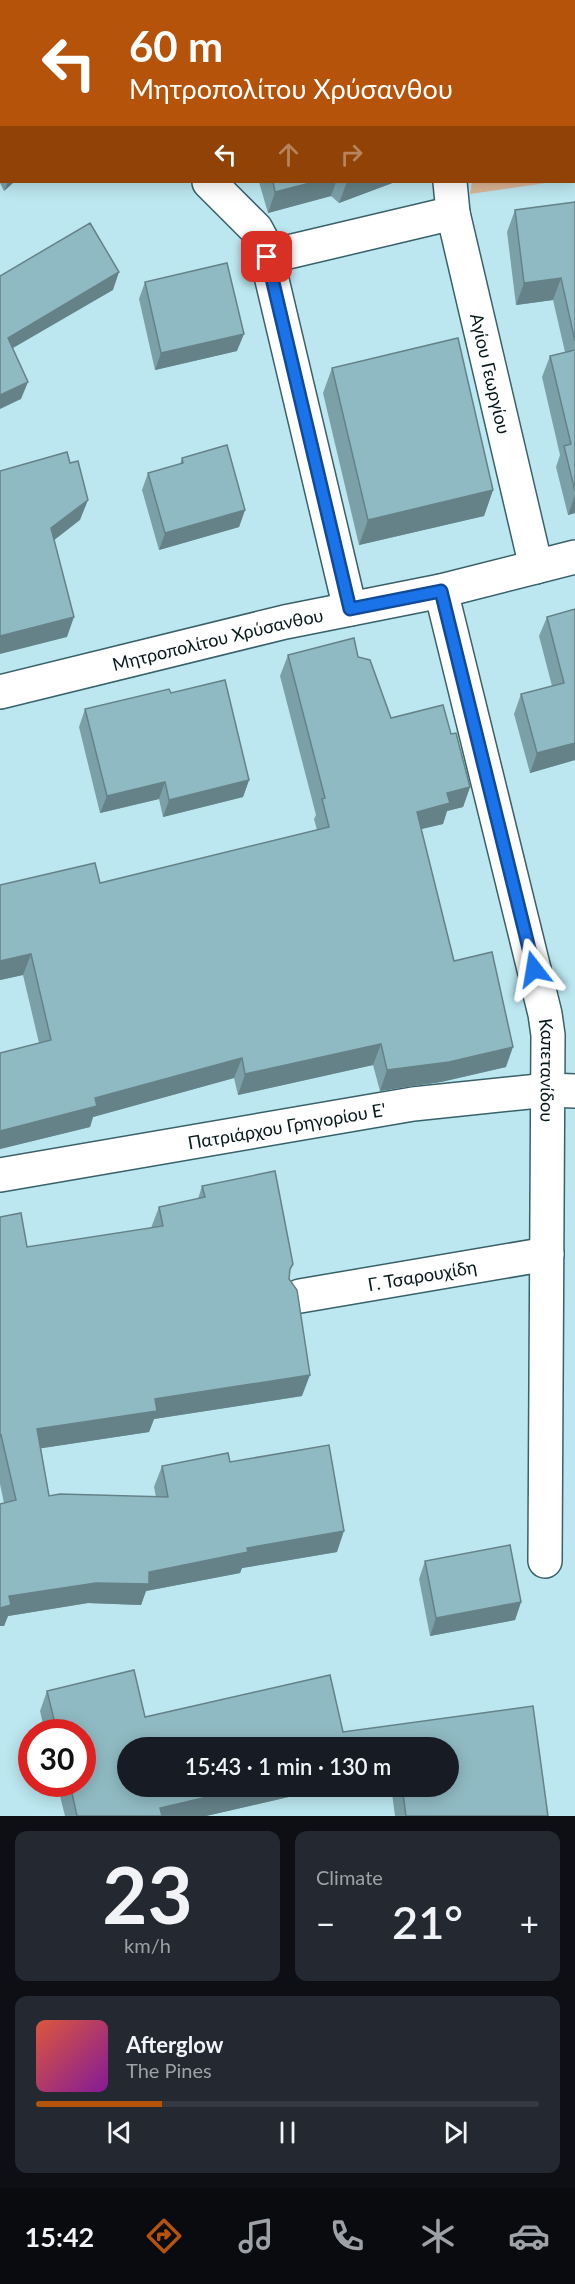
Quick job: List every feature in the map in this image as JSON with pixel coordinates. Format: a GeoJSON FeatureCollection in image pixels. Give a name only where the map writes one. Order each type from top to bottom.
{"type":"FeatureCollection","features":[{"type":"Feature","properties":{"kind":"street"},"geometry":{"type":"LineString","coordinates":[[210,183],[261,236],[350,609]]}},
{"type":"Feature","properties":{"kind":"street"},"geometry":{"type":"LineString","coordinates":[[267,257],[452,197]]}},
{"type":"Feature","properties":{"kind":"street","name":"Αγίου Γεωργίου"},"geometry":{"type":"LineString","coordinates":[[452,197],[536,567]]}},
{"type":"Feature","properties":{"kind":"street","name":"Μητροπολίτου Χρύσανθου"},"geometry":{"type":"LineString","coordinates":[[0,692],[273,625],[441,591],[575,557]]}},
{"type":"Feature","properties":{"kind":"street","name":"Καπετανίδου"},"geometry":{"type":"LineString","coordinates":[[441,591],[545,1014],[561,1090],[547,1254],[545,1561]]}},
{"type":"Feature","properties":{"kind":"street","name":"Πατριάρχου Γρηγορίου Ε'"},"geometry":{"type":"LineString","coordinates":[[0,1175],[413,1104],[561,1090]]}},
{"type":"Feature","properties":{"kind":"street","name":"Γ. Τσαρουχίδη"},"geometry":{"type":"LineString","coordinates":[[300,1296],[547,1254]]}},
{"type":"Feature","properties":{"kind":"shaded area"},"geometry":{"type":"Polygon","coordinates":[[[472,183],[546,183],[470,194],[472,183]]]}},
{"type":"Feature","properties":{"kind":"building"},"geometry":{"type":"Polygon","coordinates":[[[273,183],[310,183],[275,192],[273,183]]]}},
{"type":"Feature","properties":{"kind":"building"},"geometry":{"type":"Polygon","coordinates":[[[575,202],[575,341],[561,278],[524,283],[515,210],[575,202]]]}},
{"type":"Feature","properties":{"kind":"building"},"geometry":{"type":"Polygon","coordinates":[[[90,223],[119,272],[8,338],[28,382],[0,395],[0,276],[90,223]]]}},
{"type":"Feature","properties":{"kind":"building"},"geometry":{"type":"Polygon","coordinates":[[[227,263],[244,334],[161,353],[145,282],[227,263]]]}},
{"type":"Feature","properties":{"kind":"building"},"geometry":{"type":"Polygon","coordinates":[[[458,338],[493,490],[368,520],[332,368],[458,338]]]}},
{"type":"Feature","properties":{"kind":"building"},"geometry":{"type":"Polygon","coordinates":[[[575,350],[575,491],[564,446],[571,444],[550,356],[575,350]]]}},
{"type":"Feature","properties":{"kind":"building"},"geometry":{"type":"Polygon","coordinates":[[[227,445],[245,510],[165,533],[148,473],[183,463],[182,458],[227,445]]]}},
{"type":"Feature","properties":{"kind":"building"},"geometry":{"type":"Polygon","coordinates":[[[67,452],[70,463],[78,461],[88,500],[51,528],[74,617],[0,636],[0,471],[67,452]]]}},
{"type":"Feature","properties":{"kind":"building"},"geometry":{"type":"Polygon","coordinates":[[[575,609],[575,743],[537,753],[521,694],[564,683],[547,617],[575,609]]]}},
{"type":"Feature","properties":{"kind":"building"},"geometry":{"type":"Polygon","coordinates":[[[354,638],[358,657],[370,660],[391,718],[443,705],[451,734],[456,733],[470,787],[447,793],[450,803],[417,812],[454,961],[492,952],[513,1047],[449,1062],[387,1070],[381,1044],[245,1074],[242,1058],[95,1098],[97,1106],[0,1131],[0,1053],[51,1040],[31,954],[0,961],[0,885],[95,863],[100,883],[329,827],[322,799],[325,798],[288,655],[354,638]]]}},
{"type":"Feature","properties":{"kind":"building"},"geometry":{"type":"Polygon","coordinates":[[[225,680],[249,780],[169,800],[165,782],[107,796],[85,709],[169,689],[171,693],[225,680]]]}},
{"type":"Feature","properties":{"kind":"building"},"geometry":{"type":"Polygon","coordinates":[[[275,1171],[293,1264],[289,1279],[297,1290],[310,1375],[155,1399],[157,1411],[37,1429],[49,1496],[60,1494],[168,1497],[162,1466],[228,1453],[230,1462],[329,1445],[344,1531],[247,1548],[248,1552],[149,1572],[149,1584],[96,1583],[9,1596],[11,1605],[0,1608],[0,1504],[16,1500],[0,1436],[0,1217],[21,1213],[27,1247],[163,1226],[159,1207],[205,1197],[202,1186],[275,1171]]]}},
{"type":"Feature","properties":{"kind":"building"},"geometry":{"type":"Polygon","coordinates":[[[510,1545],[521,1602],[436,1618],[425,1561],[510,1545]]]}},
{"type":"Feature","properties":{"kind":"building"},"geometry":{"type":"Polygon","coordinates":[[[134,1670],[145,1717],[330,1675],[343,1732],[533,1706],[548,1816],[406,1816],[403,1797],[459,1797],[459,1737],[117,1737],[117,1797],[207,1797],[160,1808],[162,1816],[77,1816],[73,1797],[96,1797],[96,1719],[54,1719],[47,1691],[134,1670]]]}},
{"type":"Feature","properties":{"kind":"route"},"geometry":{"type":"LineString","coordinates":[[267,257],[350,609],[441,591],[534,969]]}}]}
